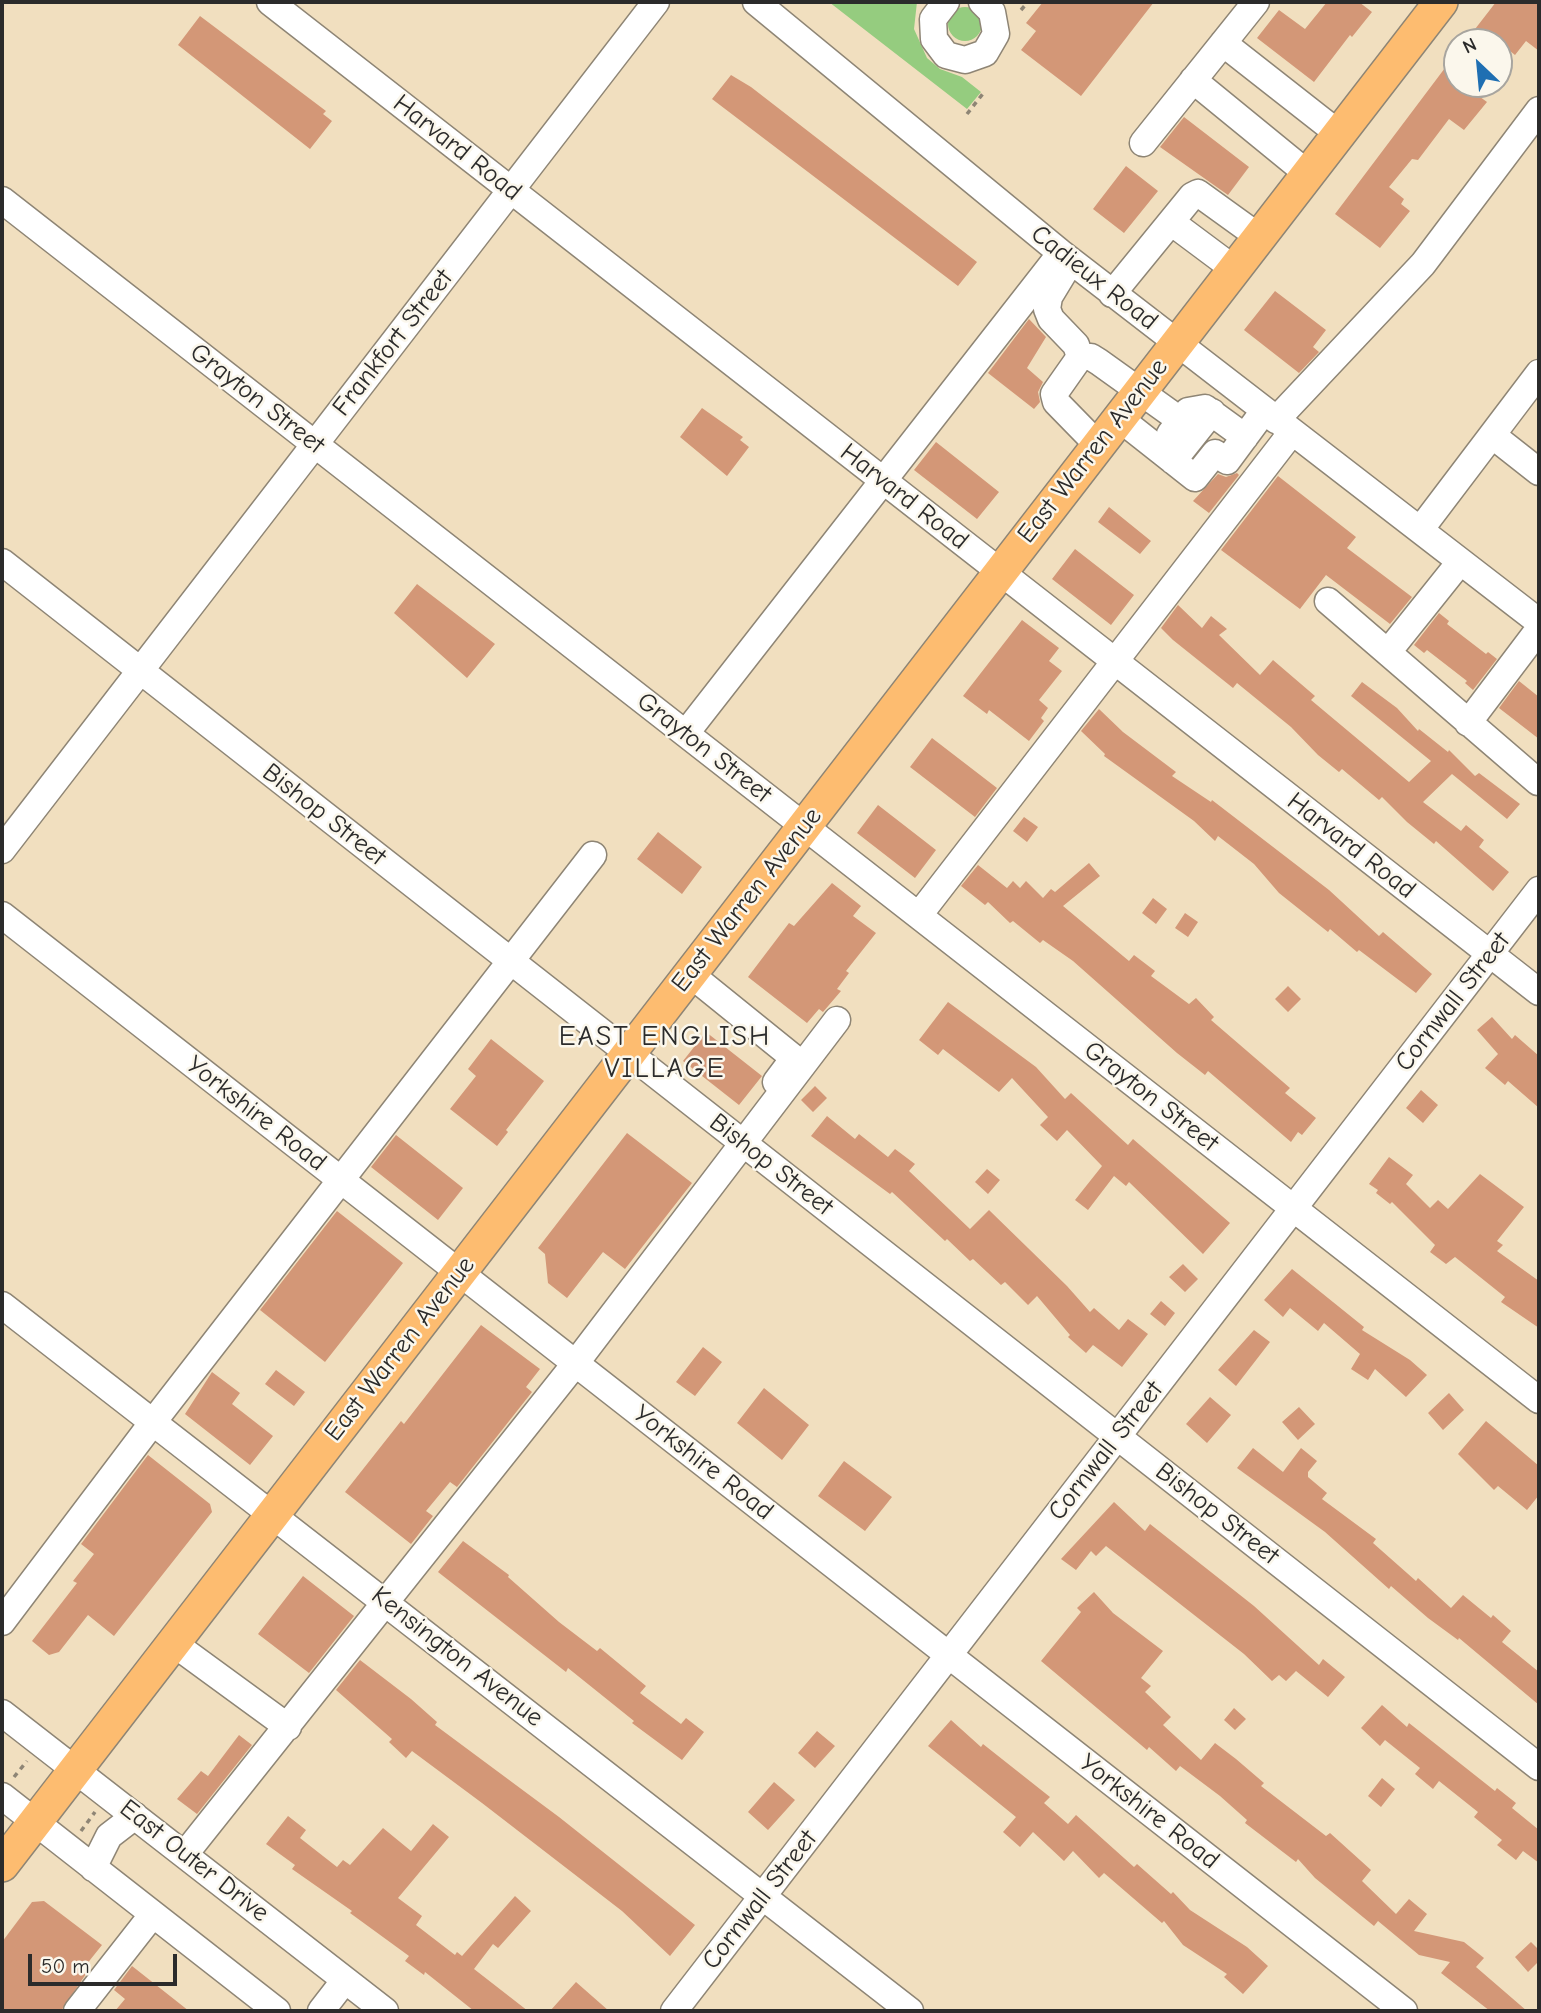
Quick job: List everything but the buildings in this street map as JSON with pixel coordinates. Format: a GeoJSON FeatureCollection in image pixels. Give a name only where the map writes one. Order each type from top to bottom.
{"type":"FeatureCollection","features":[{"type":"Feature","properties":{"kind":"main road","name":"East Warren Avenue"},"geometry":{"type":"LineString","coordinates":[[2,1865],[1441,2]]}},
{"type":"Feature","properties":{"kind":"street","name":"Harvard Road"},"geometry":{"type":"LineString","coordinates":[[270,2],[1539,992]]}},
{"type":"Feature","properties":{"kind":"street","name":"Frankfort Street"},"geometry":{"type":"LineString","coordinates":[[2,850],[656,2]]}},
{"type":"Feature","properties":{"kind":"street","name":"Cadieux Road"},"geometry":{"type":"LineString","coordinates":[[756,2],[1112,294],[1539,622]]}},
{"type":"Feature","properties":{"kind":"street"},"geometry":{"type":"LineString","coordinates":[[946,2],[933,19],[934,39],[946,55],[965,60],[985,53],[996,34],[992,12],[982,2]]}},
{"type":"Feature","properties":{"kind":"street"},"geometry":{"type":"LineString","coordinates":[[1143,143],[1256,2]]}},
{"type":"Feature","properties":{"kind":"street"},"geometry":{"type":"LineString","coordinates":[[1223,43],[1339,134]]}},
{"type":"Feature","properties":{"kind":"street"},"geometry":{"type":"LineString","coordinates":[[1193,80],[1308,174]]}},
{"type":"Feature","properties":{"kind":"street"},"geometry":{"type":"LineString","coordinates":[[919,915],[1117,663],[1278,421],[1423,264],[1539,110]]}},
{"type":"Feature","properties":{"kind":"street"},"geometry":{"type":"LineString","coordinates":[[1112,294],[1192,196],[1198,193],[1259,237]]}},
{"type":"Feature","properties":{"kind":"street","name":"Grayton Street"},"geometry":{"type":"LineString","coordinates":[[2,200],[1539,1399]]}},
{"type":"Feature","properties":{"kind":"street"},"geometry":{"type":"LineString","coordinates":[[1171,222],[1234,269]]}},
{"type":"Feature","properties":{"kind":"street"},"geometry":{"type":"LineString","coordinates":[[1066,257],[1049,297],[1047,309],[1051,319],[1076,345],[1080,357]]}},
{"type":"Feature","properties":{"kind":"street"},"geometry":{"type":"LineString","coordinates":[[686,733],[883,481],[1066,257]]}},
{"type":"Feature","properties":{"kind":"street"},"geometry":{"type":"LineString","coordinates":[[1080,357],[1091,357],[1140,391],[1227,461],[1245,437],[1278,421]]}},
{"type":"Feature","properties":{"kind":"street"},"geometry":{"type":"LineString","coordinates":[[1080,357],[1054,394],[1056,402],[1098,446]]}},
{"type":"Feature","properties":{"kind":"street"},"geometry":{"type":"LineString","coordinates":[[1420,530],[1539,373]]}},
{"type":"Feature","properties":{"kind":"street"},"geometry":{"type":"LineString","coordinates":[[1208,410],[1224,381]]}},
{"type":"Feature","properties":{"kind":"street"},"geometry":{"type":"LineString","coordinates":[[1165,455],[1186,428],[1188,411],[1208,410],[1245,437]]}},
{"type":"Feature","properties":{"kind":"street"},"geometry":{"type":"LineString","coordinates":[[1119,418],[1195,478],[1215,453]]}},
{"type":"Feature","properties":{"kind":"street"},"geometry":{"type":"LineString","coordinates":[[1492,435],[1539,472]]}},
{"type":"Feature","properties":{"kind":"street","name":"Bishop Street"},"geometry":{"type":"LineString","coordinates":[[2,562],[1539,1767]]}},
{"type":"Feature","properties":{"kind":"street"},"geometry":{"type":"LineString","coordinates":[[1388,652],[1460,562]]}},
{"type":"Feature","properties":{"kind":"street"},"geometry":{"type":"LineString","coordinates":[[1328,601],[1538,782]]}},
{"type":"Feature","properties":{"kind":"street"},"geometry":{"type":"LineString","coordinates":[[1468,723],[1539,629]]}},
{"type":"Feature","properties":{"kind":"street"},"geometry":{"type":"LineString","coordinates":[[2,1622],[153,1422],[593,855]]}},
{"type":"Feature","properties":{"kind":"street","name":"Cornwall Street"},"geometry":{"type":"LineString","coordinates":[[674,2011],[1539,890]]}},
{"type":"Feature","properties":{"kind":"street","name":"Yorkshire Road"},"geometry":{"type":"LineString","coordinates":[[2,915],[1404,2011]]}},
{"type":"Feature","properties":{"kind":"street"},"geometry":{"type":"LineString","coordinates":[[690,974],[794,1058],[740,1141]]}},
{"type":"Feature","properties":{"kind":"street"},"geometry":{"type":"LineString","coordinates":[[185,1854],[575,1364],[740,1141],[837,1020]]}},
{"type":"Feature","properties":{"kind":"street","name":"Kensington Avenue"},"geometry":{"type":"LineString","coordinates":[[2,1305],[910,2011]]}},
{"type":"Feature","properties":{"kind":"street"},"geometry":{"type":"LineString","coordinates":[[173,1643],[288,1727]]}},
{"type":"Feature","properties":{"kind":"street","name":"East Outer Drive"},"geometry":{"type":"LineString","coordinates":[[6,1726],[75,1769],[385,2011]]}},
{"type":"Feature","properties":{"kind":"street"},"geometry":{"type":"LineString","coordinates":[[6,1789],[35,1822],[277,2011]]}},
{"type":"Feature","properties":{"kind":"street"},"geometry":{"type":"LineString","coordinates":[[93,1868],[109,1836],[135,1816]]}},
{"type":"Feature","properties":{"kind":"street"},"geometry":{"type":"LineString","coordinates":[[77,2011],[153,1914]]}},
{"type":"Feature","properties":{"kind":"street"},"geometry":{"type":"LineString","coordinates":[[321,2011],[345,1980]]}},
{"type":"Feature","properties":{"kind":"path"},"geometry":{"type":"LineString","coordinates":[[1021,10],[1028,2]]}},
{"type":"Feature","properties":{"kind":"path"},"geometry":{"type":"LineString","coordinates":[[967,114],[985,91]]}},
{"type":"Feature","properties":{"kind":"path"},"geometry":{"type":"LineString","coordinates":[[6,1789],[32,1754]]}},
{"type":"Feature","properties":{"kind":"path"},"geometry":{"type":"LineString","coordinates":[[80,1832],[99,1808]]}},
{"type":"Feature","properties":{"kind":"green space"},"geometry":{"type":"Polygon","coordinates":[[[829,2],[917,2],[914,29],[927,58],[940,69],[962,77],[981,92],[967,109],[829,2]]]}},
{"type":"Feature","properties":{"kind":"green space"},"geometry":{"type":"Polygon","coordinates":[[[965,7],[977,12],[982,24],[977,36],[965,41],[953,36],[948,24],[953,12],[965,7]]]}},
{"type":"Feature","properties":{"kind":"district","name":"EAST ENGLISH VILLAGE"},"geometry":{"type":"Point","coordinates":[665,1053]}}]}
